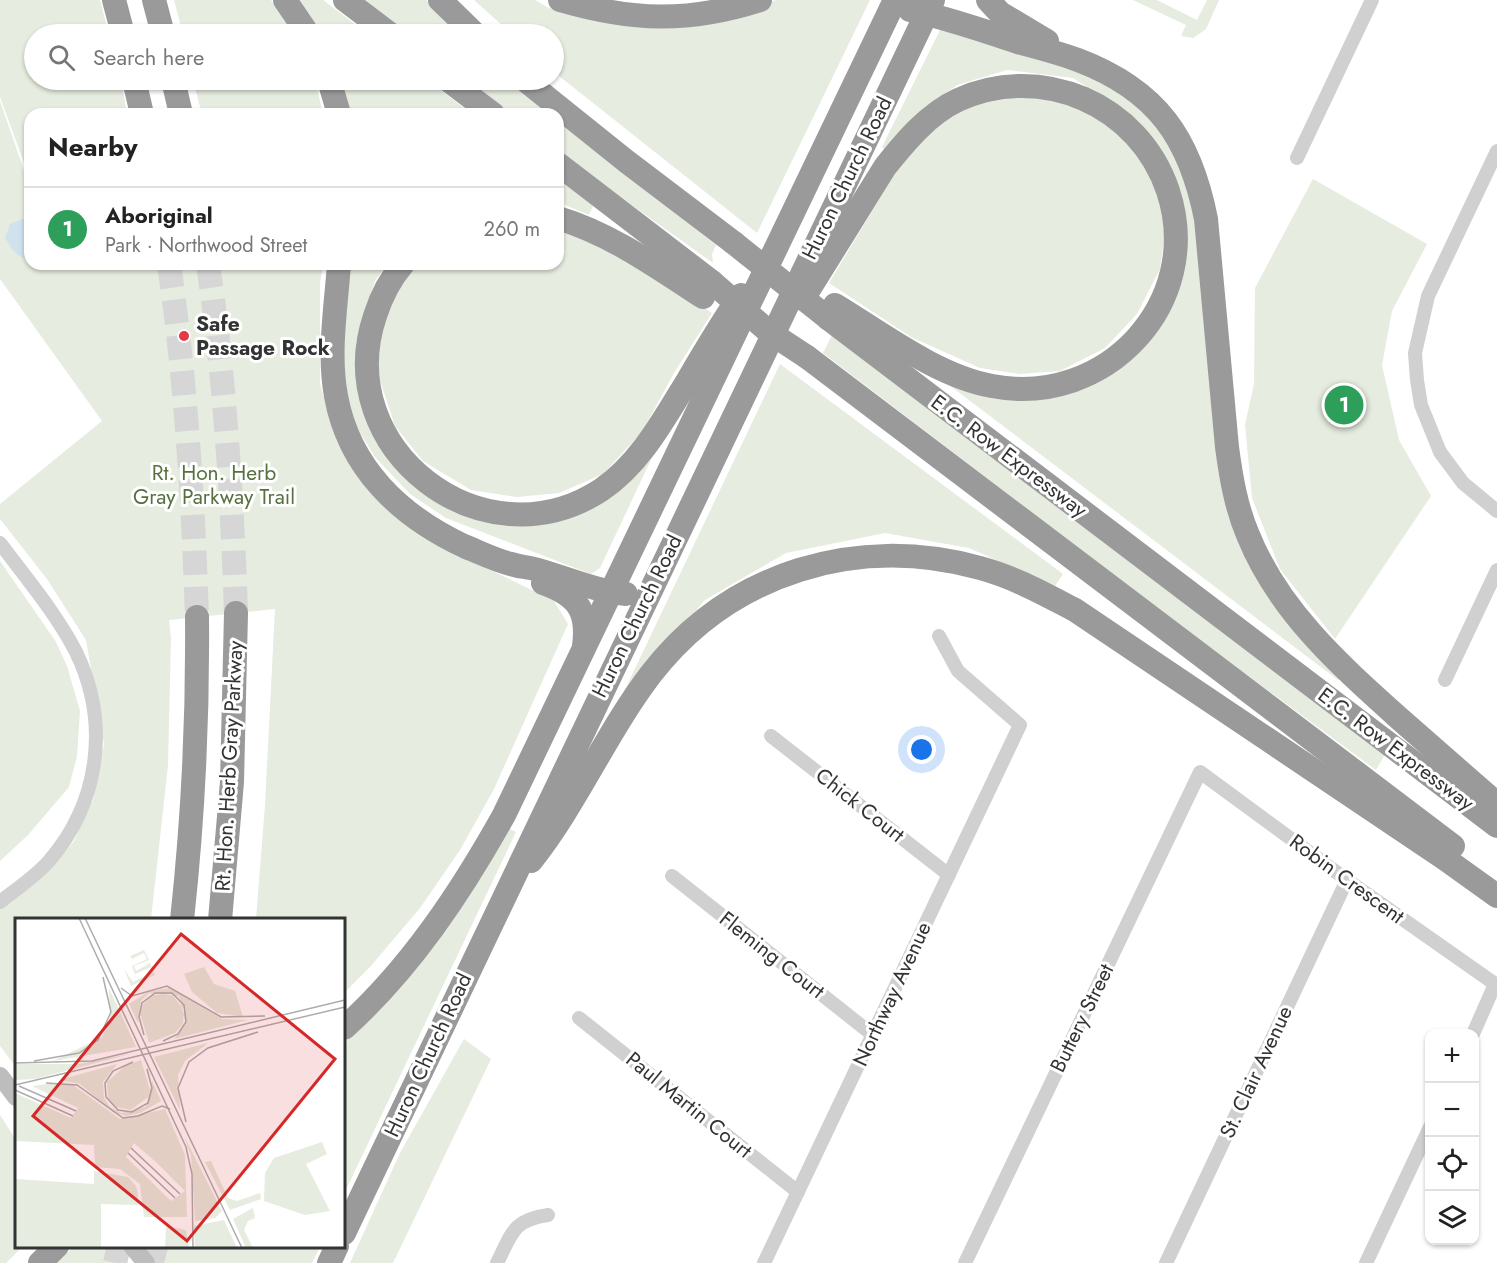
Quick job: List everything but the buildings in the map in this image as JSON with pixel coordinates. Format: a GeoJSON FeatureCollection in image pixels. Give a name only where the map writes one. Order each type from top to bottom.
{"type":"FeatureCollection","features":[{"type":"Feature","properties":{"kind":"highway"},"geometry":{"type":"LineString","coordinates":[[114,0],[120,24]]}},
{"type":"Feature","properties":{"kind":"highway"},"geometry":{"type":"LineString","coordinates":[[154,0],[160,24]]}},
{"type":"Feature","properties":{"kind":"highway"},"geometry":{"type":"LineString","coordinates":[[285,0],[302,24]]}},
{"type":"Feature","properties":{"kind":"highway"},"geometry":{"type":"LineString","coordinates":[[345,0],[377,24]]}},
{"type":"Feature","properties":{"kind":"highway"},"geometry":{"type":"LineString","coordinates":[[440,0],[465,24]]}},
{"type":"Feature","properties":{"kind":"highway"},"geometry":{"type":"LineString","coordinates":[[560,0],[612,13],[677,17],[706,14],[760,0]]}},
{"type":"Feature","properties":{"kind":"highway"},"geometry":{"type":"LineString","coordinates":[[988,0],[1000,13],[1077,60]]}},
{"type":"Feature","properties":{"kind":"highway"},"geometry":{"type":"LineString","coordinates":[[894,3],[929,7],[1077,60],[1110,74],[1154,106],[1181,142],[1192,164],[1200,190],[1206,219],[1232,484],[1248,536],[1261,563],[1291,610],[1324,649],[1497,804]]}},
{"type":"Feature","properties":{"kind":"highway","name":"Huron Church Road"},"geometry":{"type":"LineString","coordinates":[[345,1027],[402,965],[465,881],[504,815],[894,3]]}},
{"type":"Feature","properties":{"kind":"highway","name":"Huron Church Road"},"geometry":{"type":"LineString","coordinates":[[345,1231],[929,7]]}},
{"type":"Feature","properties":{"kind":"highway"},"geometry":{"type":"LineString","coordinates":[[763,355],[813,284],[885,167],[920,128],[957,101],[1002,87],[1024,86],[1044,86],[1086,99],[1112,116],[1135,136],[1149,153],[1168,191],[1173,210],[1174,257],[1161,301],[1151,321],[1131,344],[1105,366],[1083,378],[1039,389],[992,386],[962,378],[938,367],[832,312]]}},
{"type":"Feature","properties":{"kind":"highway"},"geometry":{"type":"LineString","coordinates":[[136,90],[141,108]]}},
{"type":"Feature","properties":{"kind":"highway"},"geometry":{"type":"LineString","coordinates":[[175,90],[180,108]]}},
{"type":"Feature","properties":{"kind":"highway"},"geometry":{"type":"LineString","coordinates":[[332,90],[337,108]]}},
{"type":"Feature","properties":{"kind":"highway"},"geometry":{"type":"LineString","coordinates":[[461,90],[485,108]]}},
{"type":"Feature","properties":{"kind":"highway","name":"E.C. Row Expressway"},"geometry":{"type":"LineString","coordinates":[[537,90],[560,108]]}},
{"type":"Feature","properties":{"kind":"highway","name":"E.C. Row Expressway"},"geometry":{"type":"LineString","coordinates":[[564,111],[769,270],[798,296],[832,312],[1497,826]]}},
{"type":"Feature","properties":{"kind":"highway"},"geometry":{"type":"LineString","coordinates":[[564,169],[707,289]]}},
{"type":"Feature","properties":{"kind":"highway"},"geometry":{"type":"LineString","coordinates":[[564,220],[597,233],[707,289]]}},
{"type":"Feature","properties":{"kind":"highway"},"geometry":{"type":"LineString","coordinates":[[398,270],[378,304],[368,348],[367,370],[375,412],[390,443],[416,474],[449,497],[498,513],[545,513],[567,507],[594,494],[618,476],[632,461],[660,426],[721,324],[786,228]]}},
{"type":"Feature","properties":{"kind":"highway"},"geometry":{"type":"LineString","coordinates":[[339,270],[333,355],[334,384],[341,418],[356,453],[378,485],[391,499],[422,523],[455,541],[510,564],[535,569],[611,592],[646,597]]}},
{"type":"Feature","properties":{"kind":"highway","name":"E.C. Row Expressway"},"geometry":{"type":"LineString","coordinates":[[707,289],[807,357],[1497,879]]}},
{"type":"Feature","properties":{"kind":"highway"},"geometry":{"type":"LineString","coordinates":[[505,893],[552,834],[646,681],[680,642],[700,624],[746,592],[799,569],[860,556],[895,555],[951,560],[982,568],[1015,580],[1075,610],[1497,896]]}},
{"type":"Feature","properties":{"kind":"highway"},"geometry":{"type":"LineString","coordinates":[[510,564],[532,579],[561,590],[573,599],[582,612],[586,628],[584,649]]}},
{"type":"Feature","properties":{"kind":"highway","name":"Rt. Hon. Herb Gray Parkway"},"geometry":{"type":"LineString","coordinates":[[220,918],[232,782],[236,613]]}},
{"type":"Feature","properties":{"kind":"highway","name":"Rt. Hon. Herb Gray Parkway"},"geometry":{"type":"LineString","coordinates":[[182,918],[188,868],[196,740],[197,617]]}},
{"type":"Feature","properties":{"kind":"highway"},"geometry":{"type":"LineString","coordinates":[[40,1263],[55,1248]]}},
{"type":"Feature","properties":{"kind":"highway"},"geometry":{"type":"LineString","coordinates":[[329,1263],[336,1248]]}},
{"type":"Feature","properties":{"kind":"street"},"geometry":{"type":"LineString","coordinates":[[1297,158],[1372,0]]}},
{"type":"Feature","properties":{"kind":"street"},"geometry":{"type":"LineString","coordinates":[[1497,151],[1428,296],[1415,353],[1421,405],[1440,452],[1463,483],[1497,511]]}},
{"type":"Feature","properties":{"kind":"street"},"geometry":{"type":"LineString","coordinates":[[0,543],[61,627],[75,651],[88,682],[96,713],[97,737],[89,788],[72,829],[48,863],[0,902]]}},
{"type":"Feature","properties":{"kind":"street"},"geometry":{"type":"LineString","coordinates":[[1445,680],[1497,570]]}},
{"type":"Feature","properties":{"kind":"street","name":"Northway Avenue"},"geometry":{"type":"LineString","coordinates":[[764,1263],[1020,724],[958,671],[939,636]]}},
{"type":"Feature","properties":{"kind":"street","name":"Chick Court"},"geometry":{"type":"LineString","coordinates":[[771,736],[949,875]]}},
{"type":"Feature","properties":{"kind":"street","name":"Robin Crescent"},"geometry":{"type":"LineString","coordinates":[[1200,772],[1347,880],[1495,984],[1475,1029]]}},
{"type":"Feature","properties":{"kind":"street","name":"Buttery Street"},"geometry":{"type":"LineString","coordinates":[[965,1263],[1200,772]]}},
{"type":"Feature","properties":{"kind":"street","name":"Fleming Court"},"geometry":{"type":"LineString","coordinates":[[672,876],[873,1035]]}},
{"type":"Feature","properties":{"kind":"street","name":"St. Clair Avenue"},"geometry":{"type":"LineString","coordinates":[[1166,1263],[1347,880]]}},
{"type":"Feature","properties":{"kind":"street","name":"Paul Martin Court"},"geometry":{"type":"LineString","coordinates":[[579,1018],[798,1192]]}},
{"type":"Feature","properties":{"kind":"street"},"geometry":{"type":"LineString","coordinates":[[0,1076],[15,1096]]}},
{"type":"Feature","properties":{"kind":"street"},"geometry":{"type":"LineString","coordinates":[[1366,1263],[1425,1137]]}},
{"type":"Feature","properties":{"kind":"street"},"geometry":{"type":"LineString","coordinates":[[497,1263],[515,1228],[523,1221],[548,1215]]}},
{"type":"Feature","properties":{"kind":"street"},"geometry":{"type":"LineString","coordinates":[[134,1248],[146,1263]]}},
{"type":"Feature","properties":{"kind":"green space","name":"Rt. Hon. Herb Gray Parkway Trail"},"geometry":{"type":"Polygon","coordinates":[[[0,0],[100,0],[106,24],[24,24],[24,90],[123,90],[126,108],[24,108],[24,163],[0,97],[0,0]]]}},
{"type":"Feature","properties":{"kind":"green space"},"geometry":{"type":"Polygon","coordinates":[[[174,0],[271,0],[287,24],[180,24],[174,0]]]}},
{"type":"Feature","properties":{"kind":"green space"},"geometry":{"type":"Polygon","coordinates":[[[293,0],[323,0],[355,24],[310,24],[293,0]]]}},
{"type":"Feature","properties":{"kind":"green space"},"geometry":{"type":"Polygon","coordinates":[[[365,0],[426,0],[451,24],[396,24],[365,0]]]}},
{"type":"Feature","properties":{"kind":"green space"},"geometry":{"type":"Polygon","coordinates":[[[474,0],[535,0],[549,8],[605,19],[719,16],[777,0],[870,0],[757,233],[564,80],[564,24],[501,24],[474,0]]]}},
{"type":"Feature","properties":{"kind":"green space"},"geometry":{"type":"Polygon","coordinates":[[[1133,0],[1157,0],[1197,20],[1207,0],[1219,0],[1206,29],[1193,38],[1181,36],[1186,25],[1133,0]]]}},
{"type":"Feature","properties":{"kind":"green space"},"geometry":{"type":"Polygon","coordinates":[[[941,28],[1077,67],[1130,93],[1156,123],[1179,158],[1195,205],[1240,544],[1345,677],[1338,680],[949,385],[953,381],[1108,373],[1183,240],[1122,109],[1073,78],[1007,70],[957,85],[909,122],[885,150],[882,147],[941,28]]]}},
{"type":"Feature","properties":{"kind":"green space"},"geometry":{"type":"Polygon","coordinates":[[[196,90],[317,90],[322,108],[200,108],[196,90]]]}},
{"type":"Feature","properties":{"kind":"green space"},"geometry":{"type":"Polygon","coordinates":[[[341,90],[440,90],[464,108],[346,108],[341,90]]]}},
{"type":"Feature","properties":{"kind":"green space"},"geometry":{"type":"Polygon","coordinates":[[[481,90],[521,90],[544,108],[504,108],[481,90]]]}},
{"type":"Feature","properties":{"kind":"green space"},"geometry":{"type":"Polygon","coordinates":[[[994,95],[1079,103],[1118,127],[1143,157],[1160,194],[1165,233],[1160,269],[1137,314],[1105,348],[1060,371],[1019,374],[980,368],[911,337],[829,283],[896,171],[941,118],[994,95]]]}},
{"type":"Feature","properties":{"kind":"green space","name":"Rt. Hon. Herb Gray Parkway Trail"},"geometry":{"type":"Polygon","coordinates":[[[0,101],[24,171],[24,270],[322,270],[320,283],[320,384],[337,441],[383,504],[446,548],[554,601],[568,624],[494,789],[460,850],[420,908],[370,967],[345,992],[345,918],[256,918],[265,805],[275,609],[169,620],[171,638],[168,765],[151,918],[15,918],[15,1066],[0,1046],[0,909],[47,872],[74,841],[93,800],[104,744],[86,640],[47,579],[0,519],[0,504],[102,421],[0,279],[0,101]]]}},
{"type":"Feature","properties":{"kind":"green space"},"geometry":{"type":"Polygon","coordinates":[[[564,124],[716,245],[712,254],[713,263],[564,154],[564,124]]]}},
{"type":"Feature","properties":{"kind":"green space"},"geometry":{"type":"Polygon","coordinates":[[[1313,179],[1427,244],[1392,311],[1382,365],[1399,440],[1431,496],[1335,639],[1280,569],[1252,498],[1245,425],[1254,384],[1255,288],[1313,179]]]}},
{"type":"Feature","properties":{"kind":"green space"},"geometry":{"type":"Polygon","coordinates":[[[564,184],[593,206],[589,215],[564,205],[564,184]]]}},
{"type":"Feature","properties":{"kind":"green space"},"geometry":{"type":"Polygon","coordinates":[[[564,228],[618,252],[712,313],[674,373],[642,432],[603,474],[559,493],[517,497],[471,490],[423,461],[395,426],[379,377],[377,336],[391,298],[411,270],[564,270],[564,228]]]}},
{"type":"Feature","properties":{"kind":"green space"},"geometry":{"type":"Polygon","coordinates":[[[349,270],[383,270],[375,281],[356,342],[356,382],[370,424],[421,489],[549,520],[656,449],[600,568],[591,574],[446,518],[410,494],[375,457],[356,426],[342,380],[349,270]]]}},
{"type":"Feature","properties":{"kind":"green space"},"geometry":{"type":"Polygon","coordinates":[[[832,335],[1387,751],[1376,770],[1178,624],[823,353],[832,335]]]}},
{"type":"Feature","properties":{"kind":"green space"},"geometry":{"type":"Polygon","coordinates":[[[780,364],[1063,574],[1055,586],[969,548],[885,533],[786,553],[705,600],[620,700],[780,364]]]}},
{"type":"Feature","properties":{"kind":"green space"},"geometry":{"type":"Polygon","coordinates":[[[0,561],[56,642],[67,666],[80,711],[77,756],[69,787],[28,835],[0,861],[0,561]]]}},
{"type":"Feature","properties":{"kind":"green space"},"geometry":{"type":"Polygon","coordinates":[[[510,829],[516,832],[345,1192],[345,1043],[402,982],[436,941],[510,829]]]}},
{"type":"Feature","properties":{"kind":"green space"},"geometry":{"type":"Polygon","coordinates":[[[464,1039],[491,1059],[393,1263],[350,1263],[400,1153],[464,1039]]]}},
{"type":"Feature","properties":{"kind":"green space"},"geometry":{"type":"Polygon","coordinates":[[[0,1115],[15,1138],[15,1248],[21,1248],[6,1263],[0,1263],[0,1115]]]}},
{"type":"Feature","properties":{"kind":"green space"},"geometry":{"type":"Polygon","coordinates":[[[72,1248],[110,1248],[122,1263],[57,1263],[72,1248]]]}},
{"type":"Feature","properties":{"kind":"green space"},"geometry":{"type":"Polygon","coordinates":[[[151,1248],[320,1248],[312,1263],[166,1263],[151,1248]]]}},
{"type":"Feature","properties":{"kind":"water"},"geometry":{"type":"Polygon","coordinates":[[[24,220],[24,258],[12,249],[5,238],[10,224],[24,220]]]}},
{"type":"Feature","properties":{"kind":"tunnel"},"geometry":{"type":"LineString","coordinates":[[170,270],[188,440],[197,617]]}},
{"type":"Feature","properties":{"kind":"tunnel"},"geometry":{"type":"LineString","coordinates":[[209,270],[227,438],[236,613]]}},
{"type":"Feature","properties":{"kind":"tunnel"},"geometry":{"type":"LineString","coordinates":[[115,1263],[119,1248]]}},
{"type":"Feature","properties":{"kind":"tunnel"},"geometry":{"type":"LineString","coordinates":[[152,1263],[156,1248]]}},
{"type":"Feature","properties":{"kind":"place","name":"Safe Passage Rock"},"geometry":{"type":"Point","coordinates":[184,336]}},
{"type":"Feature","properties":{"kind":"place","name":"Aboriginal"},"geometry":{"type":"Point","coordinates":[1344,405]}}]}
